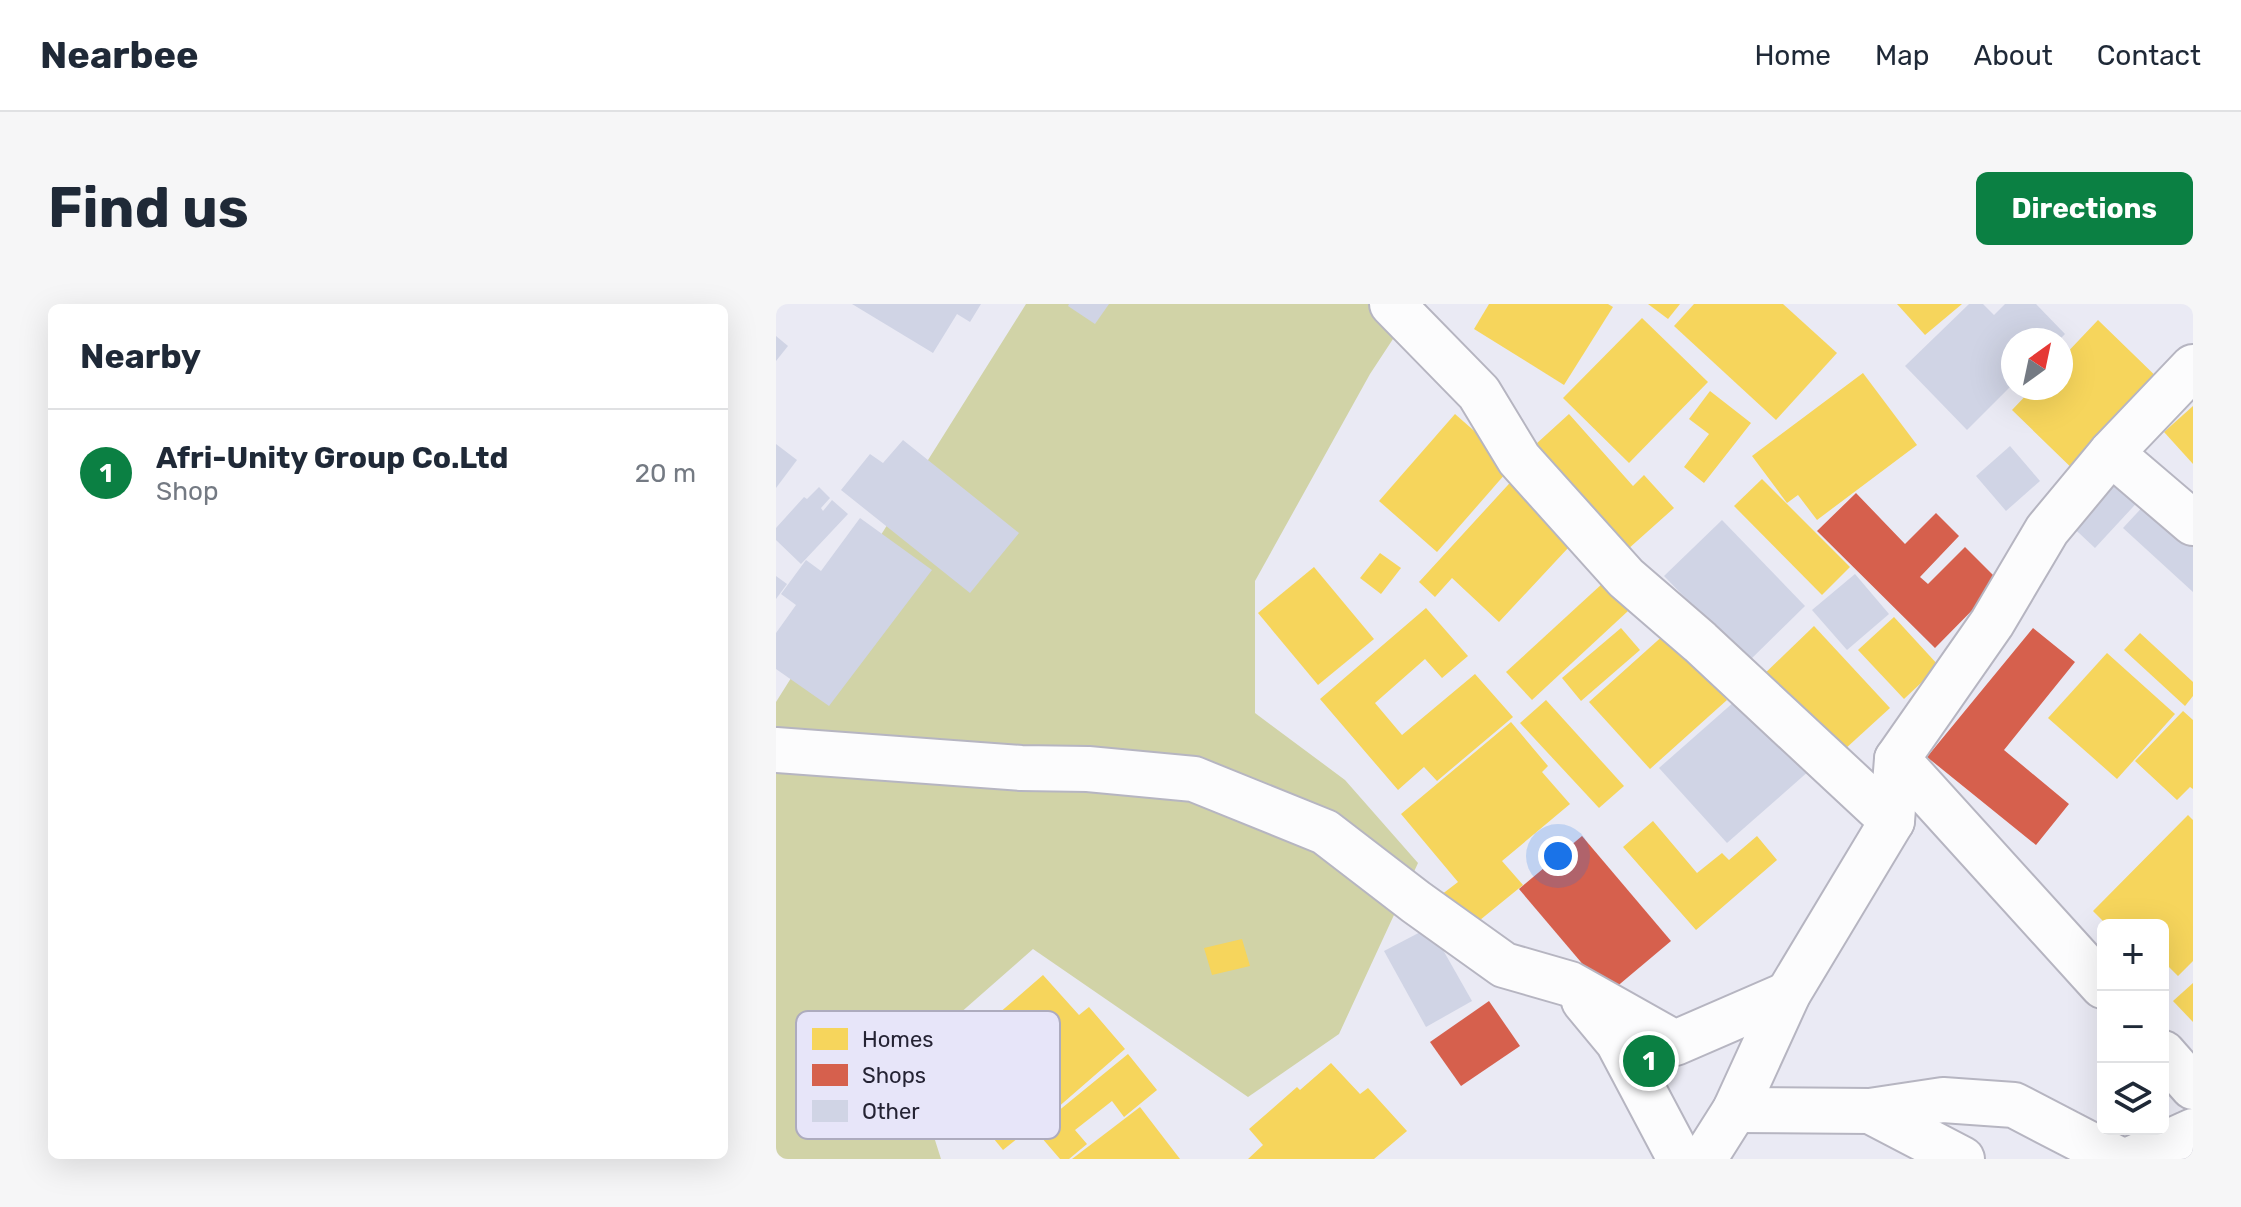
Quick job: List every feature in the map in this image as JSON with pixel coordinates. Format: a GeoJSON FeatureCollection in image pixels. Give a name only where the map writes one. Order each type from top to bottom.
{"type":"FeatureCollection","features":[{"type":"Feature","properties":{"kind":"street"},"geometry":{"type":"LineString","coordinates":[[1392,304],[1479,393],[1519,459],[1626,578],[1892,821]]}},
{"type":"Feature","properties":{"kind":"street"},"geometry":{"type":"LineString","coordinates":[[1704,1159],[1735,1110],[1788,994],[1892,821],[1897,759],[1992,623],[2047,530],[2111,453],[2193,367]]}},
{"type":"Feature","properties":{"kind":"street"},"geometry":{"type":"LineString","coordinates":[[2111,453],[2193,523]]}},
{"type":"Feature","properties":{"kind":"street"},"geometry":{"type":"LineString","coordinates":[[776,750],[1021,768],[1088,769],[1194,779],[1325,832],[1504,965],[1570,984],[1675,1043],[1788,994]]}},
{"type":"Feature","properties":{"kind":"street"},"geometry":{"type":"LineString","coordinates":[[1897,759],[2097,979]]}},
{"type":"Feature","properties":{"kind":"street"},"geometry":{"type":"LineString","coordinates":[[1570,984],[1618,1042],[1680,1159]]}},
{"type":"Feature","properties":{"kind":"street"},"geometry":{"type":"LineString","coordinates":[[2169,1060],[2193,1087]]}},
{"type":"Feature","properties":{"kind":"street"},"geometry":{"type":"LineString","coordinates":[[1735,1110],[1870,1111],[1943,1100],[2014,1105],[2118,1159]]}},
{"type":"Feature","properties":{"kind":"street"},"geometry":{"type":"LineString","coordinates":[[1870,1111],[1962,1159]]}},
{"type":"Feature","properties":{"kind":"street"},"geometry":{"type":"LineString","coordinates":[[2131,1159],[2193,1131]]}},
{"type":"Feature","properties":{"kind":"green space"},"geometry":{"type":"Polygon","coordinates":[[[1026,304],[1416,304],[1370,374],[1255,581],[1255,713],[1345,780],[1418,863],[1339,1034],[1248,1097],[1033,949],[962,1011],[796,1011],[796,1139],[935,1139],[941,1159],[776,1159],[776,702],[1026,304]]]}},
{"type":"Feature","properties":{"kind":"building: Homes"},"geometry":{"type":"Polygon","coordinates":[[[1489,304],[1608,304],[1613,307],[1564,385],[1474,329],[1489,304]]]}},
{"type":"Feature","properties":{"kind":"building: Homes"},"geometry":{"type":"Polygon","coordinates":[[[1648,304],[1680,304],[1668,319],[1648,304]]]}},
{"type":"Feature","properties":{"kind":"building: Homes"},"geometry":{"type":"Polygon","coordinates":[[[1694,304],[1783,304],[1837,353],[1776,420],[1674,326],[1694,304]]]}},
{"type":"Feature","properties":{"kind":"building: Homes"},"geometry":{"type":"Polygon","coordinates":[[[1897,304],[1962,304],[1925,335],[1897,304]]]}},
{"type":"Feature","properties":{"kind":"building: Homes"},"geometry":{"type":"Polygon","coordinates":[[[1642,318],[1708,382],[1629,463],[1563,398],[1642,318]]]}},
{"type":"Feature","properties":{"kind":"building: Homes"},"geometry":{"type":"Polygon","coordinates":[[[2098,320],[2167,387],[2081,477],[2012,410],[2022,400],[2073,400],[2073,346],[2098,320]]]}},
{"type":"Feature","properties":{"kind":"building: Homes"},"geometry":{"type":"Polygon","coordinates":[[[1863,373],[1917,445],[1817,520],[1798,495],[1787,503],[1752,456],[1863,373]]]}},
{"type":"Feature","properties":{"kind":"building: Homes"},"geometry":{"type":"Polygon","coordinates":[[[1710,391],[1751,423],[1704,483],[1684,467],[1709,434],[1689,419],[1710,391]]]}},
{"type":"Feature","properties":{"kind":"building: Homes"},"geometry":{"type":"Polygon","coordinates":[[[2193,406],[2193,464],[2164,432],[2193,406]]]}},
{"type":"Feature","properties":{"kind":"building: Homes"},"geometry":{"type":"Polygon","coordinates":[[[1455,414],[1513,465],[1437,552],[1379,501],[1455,414]]]}},
{"type":"Feature","properties":{"kind":"building: Homes"},"geometry":{"type":"Polygon","coordinates":[[[1569,414],[1633,486],[1644,475],[1674,508],[1618,558],[1525,454],[1569,414]]]}},
{"type":"Feature","properties":{"kind":"building: Homes"},"geometry":{"type":"Polygon","coordinates":[[[1518,474],[1582,533],[1499,622],[1452,578],[1435,597],[1419,582],[1518,474]]]}},
{"type":"Feature","properties":{"kind":"building: Homes"},"geometry":{"type":"Polygon","coordinates":[[[1762,479],[1850,567],[1822,595],[1734,506],[1762,479]]]}},
{"type":"Feature","properties":{"kind":"building: Homes"},"geometry":{"type":"Polygon","coordinates":[[[1380,553],[1401,568],[1381,594],[1360,578],[1380,553]]]}},
{"type":"Feature","properties":{"kind":"building: Homes"},"geometry":{"type":"Polygon","coordinates":[[[1314,567],[1374,639],[1318,685],[1258,613],[1314,567]]]}},
{"type":"Feature","properties":{"kind":"building: Homes"},"geometry":{"type":"Polygon","coordinates":[[[1603,583],[1628,611],[1532,700],[1506,672],[1603,583]]]}},
{"type":"Feature","properties":{"kind":"building: Homes"},"geometry":{"type":"Polygon","coordinates":[[[1426,608],[1468,656],[1442,678],[1425,659],[1375,703],[1402,735],[1475,674],[1513,717],[1437,781],[1424,767],[1398,790],[1320,699],[1426,608]]]}},
{"type":"Feature","properties":{"kind":"building: Homes"},"geometry":{"type":"Polygon","coordinates":[[[1894,617],[1939,666],[1904,699],[1858,650],[1894,617]]]}},
{"type":"Feature","properties":{"kind":"building: Homes"},"geometry":{"type":"Polygon","coordinates":[[[1814,626],[1890,708],[1833,760],[1758,680],[1814,626]]]}},
{"type":"Feature","properties":{"kind":"building: Homes"},"geometry":{"type":"Polygon","coordinates":[[[1621,628],[1640,650],[1581,701],[1562,678],[1621,628]]]}},
{"type":"Feature","properties":{"kind":"building: Homes"},"geometry":{"type":"Polygon","coordinates":[[[1666,633],[1727,700],[1650,769],[1589,702],[1666,633]]]}},
{"type":"Feature","properties":{"kind":"building: Homes"},"geometry":{"type":"Polygon","coordinates":[[[2140,633],[2193,682],[2193,696],[2185,706],[2124,650],[2140,633]]]}},
{"type":"Feature","properties":{"kind":"building: Homes"},"geometry":{"type":"Polygon","coordinates":[[[2107,653],[2175,714],[2117,779],[2048,718],[2107,653]]]}},
{"type":"Feature","properties":{"kind":"building: Homes"},"geometry":{"type":"Polygon","coordinates":[[[1546,700],[1624,786],[1599,808],[1520,723],[1546,700]]]}},
{"type":"Feature","properties":{"kind":"building: Homes"},"geometry":{"type":"Polygon","coordinates":[[[2183,711],[2193,720],[2193,789],[2190,787],[2177,800],[2135,761],[2183,711]]]}},
{"type":"Feature","properties":{"kind":"building: Homes"},"geometry":{"type":"Polygon","coordinates":[[[1511,722],[1548,766],[1542,772],[1570,804],[1502,861],[1523,885],[1469,929],[1441,895],[1458,882],[1401,814],[1511,722]]]}},
{"type":"Feature","properties":{"kind":"building: Homes"},"geometry":{"type":"Polygon","coordinates":[[[2188,815],[2193,820],[2193,961],[2178,976],[2169,967],[2169,919],[2101,919],[2093,911],[2188,815]]]}},
{"type":"Feature","properties":{"kind":"building: Homes"},"geometry":{"type":"Polygon","coordinates":[[[1653,821],[1697,873],[1722,853],[1729,860],[1757,836],[1777,860],[1696,930],[1623,847],[1653,821]]]}},
{"type":"Feature","properties":{"kind":"building: Homes"},"geometry":{"type":"Polygon","coordinates":[[[1242,939],[1250,966],[1212,975],[1204,948],[1242,939]]]}},
{"type":"Feature","properties":{"kind":"building: Homes"},"geometry":{"type":"Polygon","coordinates":[[[1043,975],[1079,1015],[1089,1007],[1125,1049],[1060,1106],[1060,1011],[1001,1011],[1043,975]]]}},
{"type":"Feature","properties":{"kind":"building: Homes"},"geometry":{"type":"Polygon","coordinates":[[[2193,983],[2193,1022],[2173,1001],[2193,983]]]}},
{"type":"Feature","properties":{"kind":"building: Homes"},"geometry":{"type":"Polygon","coordinates":[[[1128,1054],[1157,1090],[1124,1117],[1112,1101],[1075,1130],[1087,1144],[1069,1159],[1060,1159],[1043,1139],[1060,1139],[1060,1110],[1128,1054]]]}},
{"type":"Feature","properties":{"kind":"building: Homes"},"geometry":{"type":"Polygon","coordinates":[[[1331,1063],[1360,1094],[1368,1088],[1407,1131],[1374,1159],[1248,1159],[1263,1145],[1249,1129],[1297,1087],[1300,1090],[1331,1063]]]}},
{"type":"Feature","properties":{"kind":"building: Homes"},"geometry":{"type":"Polygon","coordinates":[[[1140,1107],[1180,1159],[1072,1159],[1140,1107]]]}},
{"type":"Feature","properties":{"kind":"building: Homes"},"geometry":{"type":"Polygon","coordinates":[[[994,1139],[1017,1139],[1003,1150],[994,1139]]]}},
{"type":"Feature","properties":{"kind":"building: Shops"},"geometry":{"type":"Polygon","coordinates":[[[1856,493],[1905,544],[1936,513],[1959,536],[1920,577],[1928,584],[1965,547],[2000,582],[1935,648],[1817,531],[1856,493]]]}},
{"type":"Feature","properties":{"kind":"building: Shops"},"geometry":{"type":"Polygon","coordinates":[[[2033,628],[2075,662],[2004,750],[2069,804],[2036,845],[1927,757],[2033,628]]]}},
{"type":"Feature","properties":{"kind":"building: Shops"},"geometry":{"type":"Polygon","coordinates":[[[1582,836],[1671,941],[1608,994],[1519,889],[1582,836]]]}},
{"type":"Feature","properties":{"kind":"building: Shops"},"geometry":{"type":"Polygon","coordinates":[[[1489,1001],[1520,1046],[1461,1086],[1430,1042],[1489,1001]]]}},
{"type":"Feature","properties":{"kind":"building: Other"},"geometry":{"type":"Polygon","coordinates":[[[852,304],[981,304],[970,322],[957,314],[933,353],[852,304]]]}},
{"type":"Feature","properties":{"kind":"building: Other"},"geometry":{"type":"Polygon","coordinates":[[[1069,304],[1109,304],[1095,324],[1069,304]]]}},
{"type":"Feature","properties":{"kind":"building: Other"},"geometry":{"type":"Polygon","coordinates":[[[1969,304],[1983,304],[1994,315],[2005,304],[2036,304],[2059,328],[2001,328],[2001,396],[1967,430],[1905,366],[1969,304]]]}},
{"type":"Feature","properties":{"kind":"building: Other"},"geometry":{"type":"Polygon","coordinates":[[[776,336],[788,346],[776,361],[776,336]]]}},
{"type":"Feature","properties":{"kind":"building: Other"},"geometry":{"type":"Polygon","coordinates":[[[903,440],[1019,533],[970,593],[841,490],[870,454],[883,463],[903,440]]]}},
{"type":"Feature","properties":{"kind":"building: Other"},"geometry":{"type":"Polygon","coordinates":[[[776,444],[797,460],[776,488],[776,444]]]}},
{"type":"Feature","properties":{"kind":"building: Other"},"geometry":{"type":"Polygon","coordinates":[[[2010,446],[2040,481],[2006,511],[1976,476],[2010,446]]]}},
{"type":"Feature","properties":{"kind":"building: Other"},"geometry":{"type":"Polygon","coordinates":[[[2113,467],[2144,495],[2095,548],[2064,519],[2113,467]]]}},
{"type":"Feature","properties":{"kind":"building: Other"},"geometry":{"type":"Polygon","coordinates":[[[819,487],[830,498],[821,508],[823,511],[832,500],[848,514],[801,564],[776,540],[776,528],[804,497],[807,499],[819,487]]]}},
{"type":"Feature","properties":{"kind":"building: Other"},"geometry":{"type":"Polygon","coordinates":[[[2149,500],[2193,540],[2193,592],[2123,528],[2149,500]]]}},
{"type":"Feature","properties":{"kind":"building: Other"},"geometry":{"type":"Polygon","coordinates":[[[860,518],[932,570],[829,706],[776,669],[776,633],[796,605],[781,594],[806,560],[821,571],[860,518]]]}},
{"type":"Feature","properties":{"kind":"building: Other"},"geometry":{"type":"Polygon","coordinates":[[[1722,520],[1805,606],[1748,662],[1664,576],[1722,520]]]}},
{"type":"Feature","properties":{"kind":"building: Other"},"geometry":{"type":"Polygon","coordinates":[[[1855,574],[1889,614],[1847,650],[1812,610],[1855,574]]]}},
{"type":"Feature","properties":{"kind":"building: Other"},"geometry":{"type":"Polygon","coordinates":[[[776,576],[787,584],[776,599],[776,576]]]}},
{"type":"Feature","properties":{"kind":"building: Other"},"geometry":{"type":"Polygon","coordinates":[[[1743,694],[1810,770],[1727,843],[1659,768],[1743,694]]]}},
{"type":"Feature","properties":{"kind":"building: Other"},"geometry":{"type":"Polygon","coordinates":[[[1430,927],[1472,1001],[1426,1027],[1384,951],[1430,927]]]}},
{"type":"Feature","properties":{"kind":"place","name":"Afri-Unity Group Co.Ltd"},"geometry":{"type":"Point","coordinates":[1649,1061]}}]}
